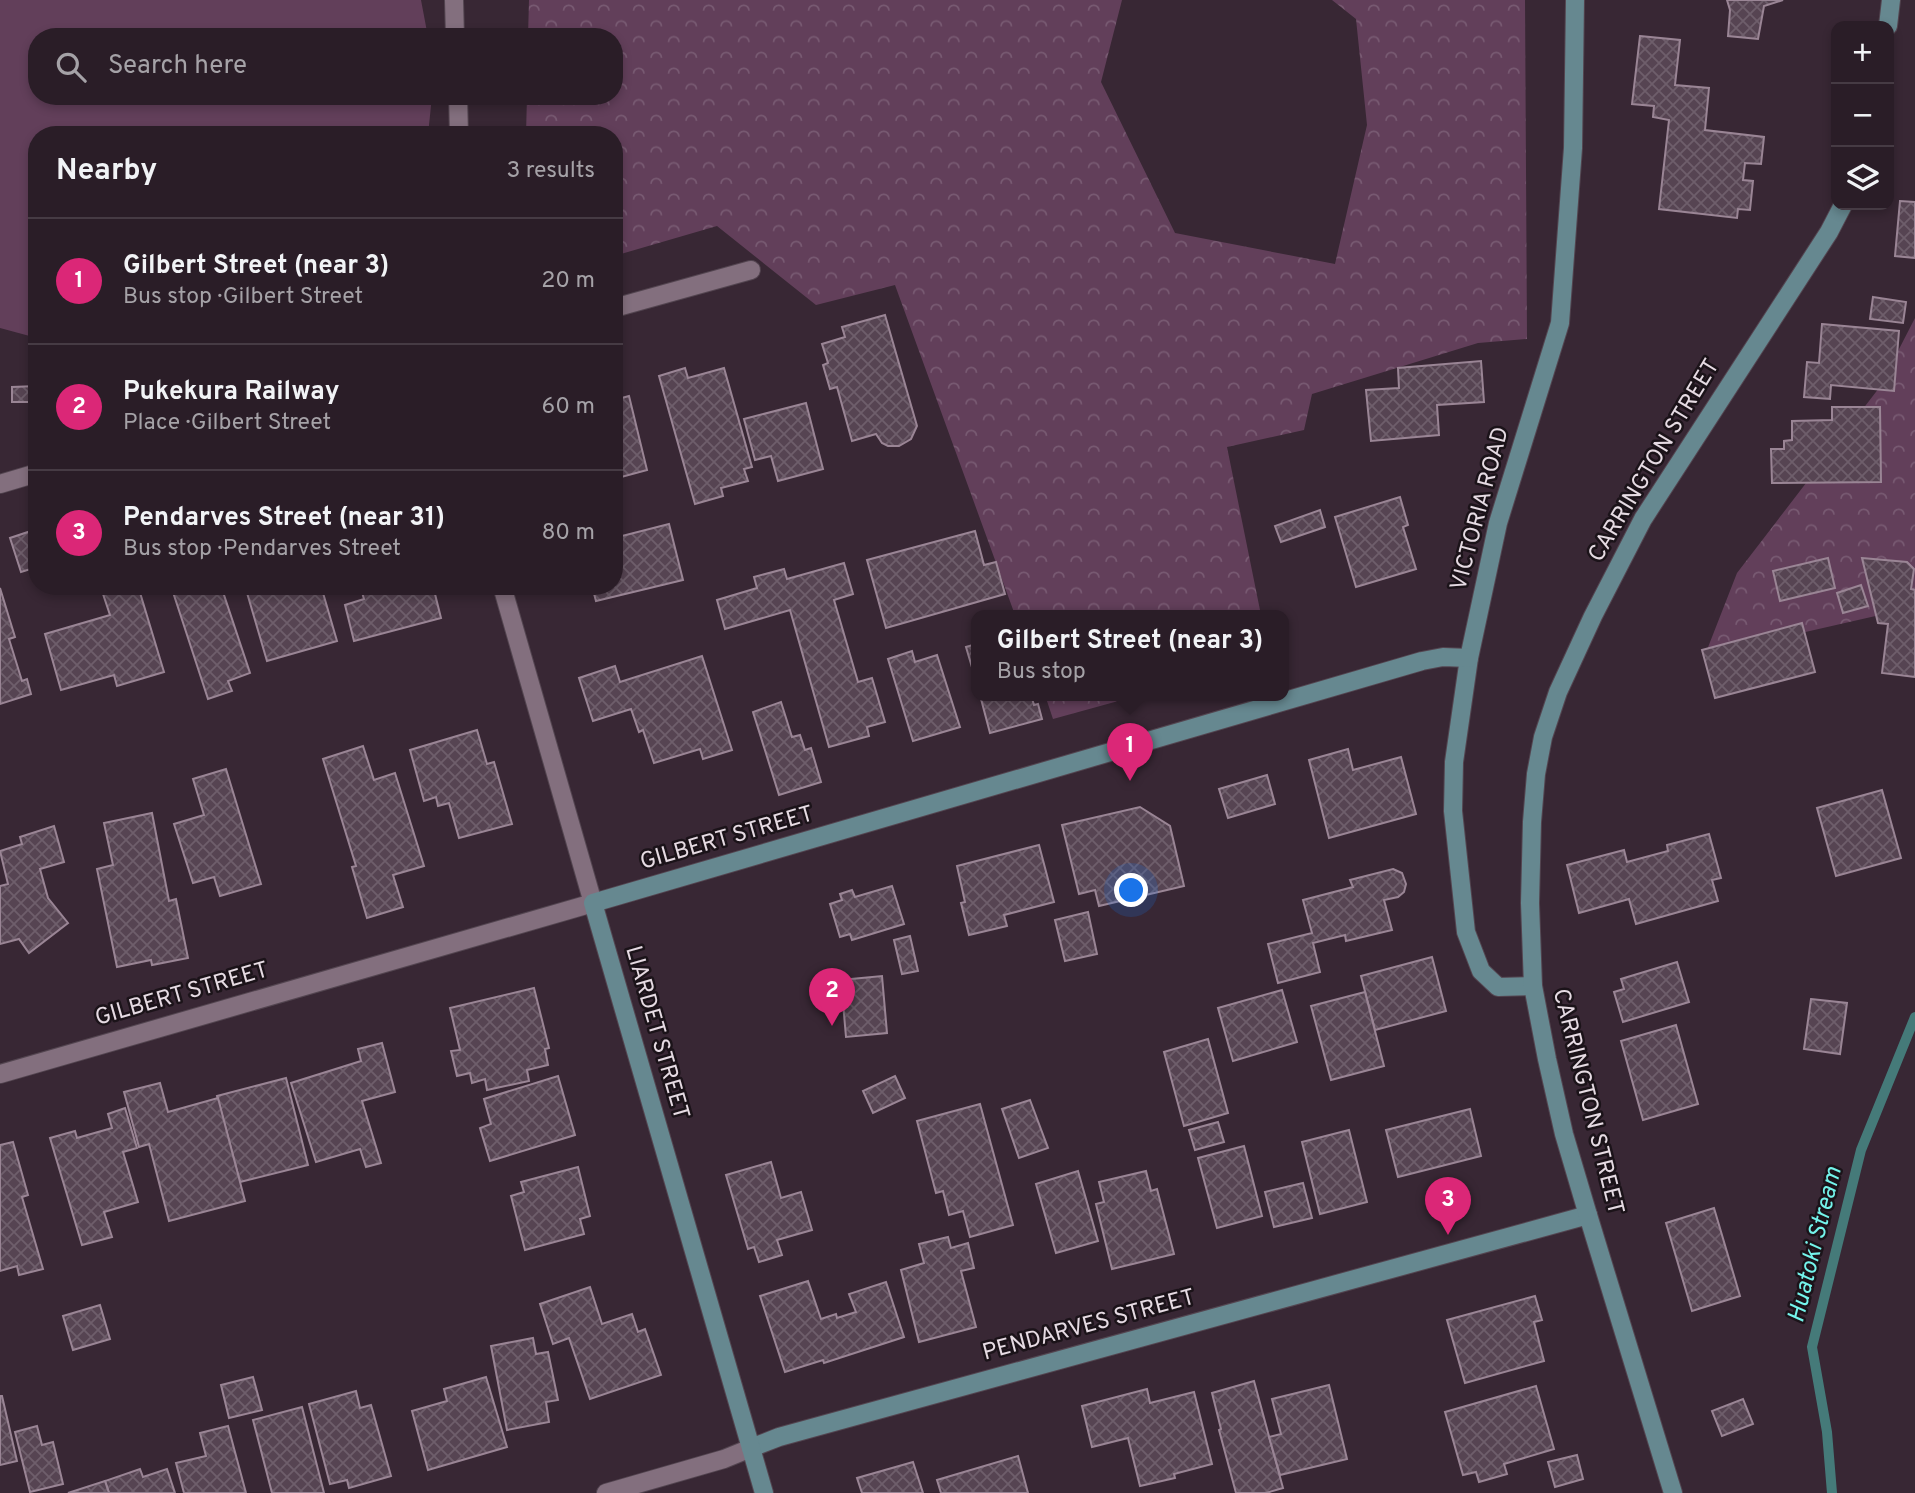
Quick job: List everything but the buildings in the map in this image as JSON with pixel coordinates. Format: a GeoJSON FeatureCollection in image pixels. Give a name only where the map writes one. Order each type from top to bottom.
{"type":"FeatureCollection","features":[{"type":"Feature","properties":{"kind":"street"},"geometry":{"type":"LineString","coordinates":[[454,0],[456,28]]}},
{"type":"Feature","properties":{"kind":"street","name":"VICTORIA ROAD"},"geometry":{"type":"LineString","coordinates":[[1533,986],[1498,987],[1481,971],[1466,932],[1453,811],[1454,762],[1469,658],[1498,523],[1560,323],[1573,148],[1575,0]]}},
{"type":"Feature","properties":{"kind":"street"},"geometry":{"type":"LineString","coordinates":[[1889,21],[1891,0]]}},
{"type":"Feature","properties":{"kind":"street"},"geometry":{"type":"LineString","coordinates":[[458,105],[459,126]]}},
{"type":"Feature","properties":{"kind":"street","name":"CARRINGTON STREET"},"geometry":{"type":"LineString","coordinates":[[1673,1493],[1588,1215],[1559,1109],[1533,986],[1530,903],[1536,775],[1543,737],[1558,692],[1592,616],[1643,519],[1829,232],[1840,210]]}},
{"type":"Feature","properties":{"kind":"street"},"geometry":{"type":"LineString","coordinates":[[623,306],[751,270]]}},
{"type":"Feature","properties":{"kind":"street"},"geometry":{"type":"LineString","coordinates":[[0,484],[28,476]]}},
{"type":"Feature","properties":{"kind":"street","name":"LIARDET STREET"},"geometry":{"type":"LineString","coordinates":[[505,595],[764,1493]]}},
{"type":"Feature","properties":{"kind":"street","name":"GILBERT STREET"},"geometry":{"type":"LineString","coordinates":[[1289,700],[1422,661],[1444,657],[1469,658]]}},
{"type":"Feature","properties":{"kind":"street","name":"GILBERT STREET"},"geometry":{"type":"LineString","coordinates":[[0,1074],[1285,701]]}},
{"type":"Feature","properties":{"kind":"street","name":"PENDARVES STREET"},"geometry":{"type":"LineString","coordinates":[[606,1493],[724,1459],[779,1437],[1588,1215]]}},
{"type":"Feature","properties":{"kind":"green space"},"geometry":{"type":"Polygon","coordinates":[[[0,0],[421,0],[426,28],[28,28],[28,105],[431,105],[429,126],[28,126],[28,336],[0,328],[0,0]]]}},
{"type":"Feature","properties":{"kind":"green space"},"geometry":{"type":"Polygon","coordinates":[[[529,0],[1122,0],[1101,82],[1175,233],[1335,264],[1367,125],[1356,19],[1332,0],[1525,0],[1527,339],[1478,343],[1312,394],[1304,430],[1227,447],[1260,610],[1013,610],[895,285],[816,305],[717,226],[623,253],[623,126],[526,126],[527,105],[623,105],[623,28],[528,28],[529,0]]]}},
{"type":"Feature","properties":{"kind":"green space"},"geometry":{"type":"Polygon","coordinates":[[[1915,318],[1915,607],[1705,655],[1737,573],[1879,388],[1915,318]]]}},
{"type":"Feature","properties":{"kind":"green space"},"geometry":{"type":"Polygon","coordinates":[[[1047,701],[1118,701],[1053,719],[1047,701]]]}},
{"type":"Feature","properties":{"kind":"waterway","name":"Huatoki Stream"},"geometry":{"type":"LineString","coordinates":[[1832,1493],[1827,1432],[1812,1347],[1861,1150],[1915,1017]]}},
{"type":"Feature","properties":{"kind":"place","name":"Gilbert Street (near 3)"},"geometry":{"type":"Point","coordinates":[1130,781]}},
{"type":"Feature","properties":{"kind":"place","name":"Pukekura Railway"},"geometry":{"type":"Point","coordinates":[832,1026]}},
{"type":"Feature","properties":{"kind":"place","name":"Pendarves Street (near 31)"},"geometry":{"type":"Point","coordinates":[1448,1235]}}]}
